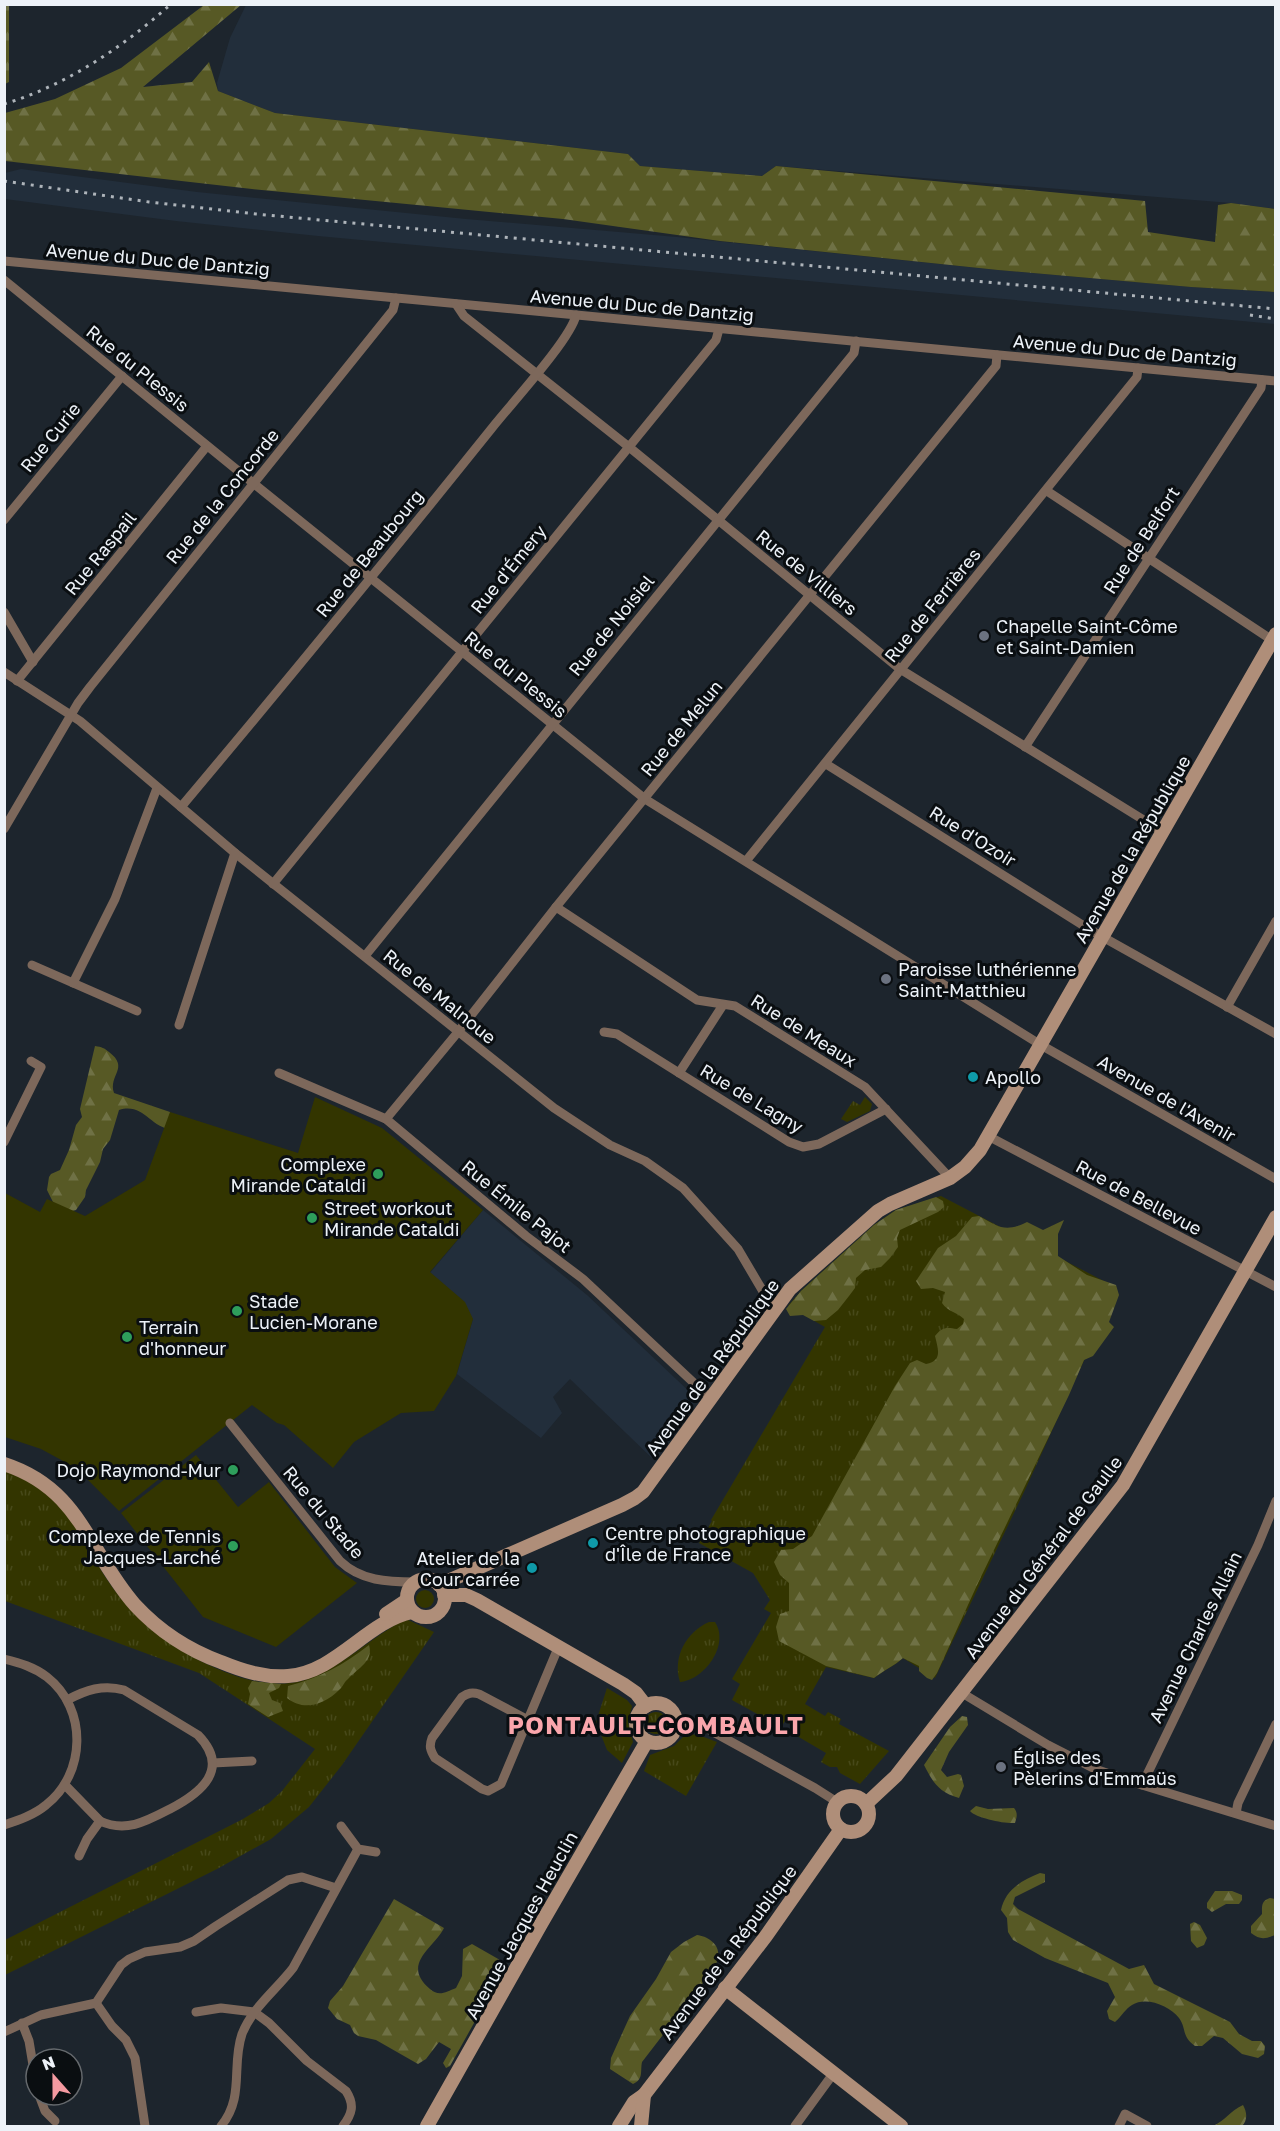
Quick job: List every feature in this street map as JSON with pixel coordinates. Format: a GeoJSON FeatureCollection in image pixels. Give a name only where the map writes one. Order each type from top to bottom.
{"type":"FeatureCollection","features":[{"type":"Feature","properties":{"kind":"street","name":"Avenue du Duc de Dantzig"},"geometry":{"type":"LineString","coordinates":[[4,261],[1275,381]]}},
{"type":"Feature","properties":{"kind":"street","name":"Rue du Plessis"},"geometry":{"type":"LineString","coordinates":[[4,280],[645,799],[1041,1045]]}},
{"type":"Feature","properties":{"kind":"street","name":"Rue de la Concorde"},"geometry":{"type":"LineString","coordinates":[[4,830],[71,715],[90,687],[393,310],[396,298]]}},
{"type":"Feature","properties":{"kind":"street","name":"Rue de Villiers"},"geometry":{"type":"LineString","coordinates":[[456,304],[464,316],[629,447],[900,669],[1163,832]]}},
{"type":"Feature","properties":{"kind":"street","name":"Rue de Beaubourg"},"geometry":{"type":"LineString","coordinates":[[181,807],[536,374],[572,328],[576,315]]}},
{"type":"Feature","properties":{"kind":"street","name":"Rue d'Émery"},"geometry":{"type":"LineString","coordinates":[[273,884],[716,340],[719,329]]}},
{"type":"Feature","properties":{"kind":"street","name":"Rue de Noisiel"},"geometry":{"type":"LineString","coordinates":[[365,956],[854,353],[856,341]]}},
{"type":"Feature","properties":{"kind":"street","name":"Rue de Melun"},"geometry":{"type":"LineString","coordinates":[[386,1119],[996,366],[997,355]]}},
{"type":"Feature","properties":{"kind":"street","name":"Rue de Ferrières"},"geometry":{"type":"LineString","coordinates":[[746,861],[1047,491],[1137,377],[1138,368]]}},
{"type":"Feature","properties":{"kind":"street","name":"Rue Curie"},"geometry":{"type":"LineString","coordinates":[[4,520],[122,376]]}},
{"type":"Feature","properties":{"kind":"street","name":"Rue de Belfort"},"geometry":{"type":"LineString","coordinates":[[1025,747],[1261,388],[1262,380]]}},
{"type":"Feature","properties":{"kind":"street","name":"Rue Raspail"},"geometry":{"type":"LineString","coordinates":[[17,681],[207,446]]}},
{"type":"Feature","properties":{"kind":"street"},"geometry":{"type":"LineString","coordinates":[[1047,491],[1148,559],[1274,639]]}},
{"type":"Feature","properties":{"kind":"street"},"geometry":{"type":"LineString","coordinates":[[4,612],[33,662]]}},
{"type":"Feature","properties":{"kind":"street","name":"Avenue de la République"},"geometry":{"type":"LineString","coordinates":[[442,1590],[635,1498],[643,1492],[790,1289],[878,1211],[950,1178],[972,1160],[1041,1045],[1274,639]]}},
{"type":"Feature","properties":{"kind":"street","name":"Rue de Malnoue"},"geometry":{"type":"LineString","coordinates":[[4,672],[71,715],[273,884],[581,1128],[610,1145],[645,1161],[683,1188],[738,1249],[774,1310]]}},
{"type":"Feature","properties":{"kind":"street","name":"Rue d'Ozoir"},"geometry":{"type":"LineString","coordinates":[[825,764],[1103,936],[1275,1034]]}},
{"type":"Feature","properties":{"kind":"street"},"geometry":{"type":"LineString","coordinates":[[73,983],[115,899],[157,788]]}},
{"type":"Feature","properties":{"kind":"street"},"geometry":{"type":"LineString","coordinates":[[179,1025],[235,853]]}},
{"type":"Feature","properties":{"kind":"street","name":"Rue de Meaux"},"geometry":{"type":"LineString","coordinates":[[556,907],[697,1000],[735,1006],[865,1087],[950,1178]]}},
{"type":"Feature","properties":{"kind":"street"},"geometry":{"type":"LineString","coordinates":[[1227,1006],[1275,921]]}},
{"type":"Feature","properties":{"kind":"street"},"geometry":{"type":"LineString","coordinates":[[32,965],[137,1011]]}},
{"type":"Feature","properties":{"kind":"street"},"geometry":{"type":"LineString","coordinates":[[680,1073],[723,1005]]}},
{"type":"Feature","properties":{"kind":"street","name":"Rue de Lagny"},"geometry":{"type":"LineString","coordinates":[[603,1032],[617,1034],[789,1142],[803,1148],[819,1144],[886,1109]]}},
{"type":"Feature","properties":{"kind":"street","name":"Avenue de l'Avenir"},"geometry":{"type":"LineString","coordinates":[[1041,1045],[1275,1179]]}},
{"type":"Feature","properties":{"kind":"street"},"geometry":{"type":"LineString","coordinates":[[4,1142],[41,1067],[31,1061]]}},
{"type":"Feature","properties":{"kind":"street","name":"Rue Émile Pajot"},"geometry":{"type":"LineString","coordinates":[[279,1073],[386,1119],[526,1236],[583,1279],[711,1399]]}},
{"type":"Feature","properties":{"kind":"street","name":"Rue de Bellevue"},"geometry":{"type":"LineString","coordinates":[[988,1136],[1275,1287]]}},
{"type":"Feature","properties":{"kind":"street","name":"Avenue du Général de Gaulle"},"geometry":{"type":"LineString","coordinates":[[866,1804],[896,1776],[1123,1485],[1275,1217]]}},
{"type":"Feature","properties":{"kind":"street","name":"Rue du Stade"},"geometry":{"type":"LineString","coordinates":[[230,1423],[348,1569],[374,1580],[416,1582]]}},
{"type":"Feature","properties":{"kind":"street"},"geometry":{"type":"LineString","coordinates":[[4,1456],[40,1471],[60,1486],[87,1520],[133,1592],[163,1622],[195,1643],[234,1659],[274,1669],[299,1666],[313,1661],[410,1606]]}},
{"type":"Feature","properties":{"kind":"street"},"geometry":{"type":"LineString","coordinates":[[4,1464],[32,1475],[57,1492],[77,1518],[126,1594],[159,1628],[190,1649],[234,1667],[264,1676],[299,1674],[331,1660],[410,1606]]}},
{"type":"Feature","properties":{"kind":"street","name":"Avenue Charles Allain"},"geometry":{"type":"LineString","coordinates":[[1142,1785],[1258,1545],[1275,1501]]}},
{"type":"Feature","properties":{"kind":"street"},"geometry":{"type":"LineString","coordinates":[[442,1590],[443,1606],[436,1614],[425,1617],[410,1606],[408,1591],[416,1582],[428,1580],[442,1590],[466,1595],[623,1684],[636,1693],[646,1706]]}},
{"type":"Feature","properties":{"kind":"street"},"geometry":{"type":"LineString","coordinates":[[528,1720],[474,1692],[462,1697],[432,1738],[431,1751],[435,1758],[482,1789],[488,1791],[501,1784],[528,1720],[558,1648]]}},
{"type":"Feature","properties":{"kind":"street"},"geometry":{"type":"LineString","coordinates":[[4,1659],[40,1672],[57,1687],[67,1700],[74,1719],[78,1743],[73,1767],[65,1785],[41,1809],[4,1825]]}},
{"type":"Feature","properties":{"kind":"street"},"geometry":{"type":"LineString","coordinates":[[65,1785],[100,1821],[117,1826],[136,1825],[200,1791],[206,1784],[213,1763],[207,1746],[198,1735],[124,1690],[97,1688],[67,1700]]}},
{"type":"Feature","properties":{"kind":"street"},"geometry":{"type":"LineString","coordinates":[[962,1693],[1057,1750],[1095,1769],[1275,1826]]}},
{"type":"Feature","properties":{"kind":"street"},"geometry":{"type":"LineString","coordinates":[[657,1703],[668,1707],[676,1717],[677,1723],[672,1736],[654,1744],[642,1738],[636,1727],[638,1715],[646,1706],[657,1703]]}},
{"type":"Feature","properties":{"kind":"street"},"geometry":{"type":"LineString","coordinates":[[677,1723],[694,1724],[706,1728],[837,1802]]}},
{"type":"Feature","properties":{"kind":"street"},"geometry":{"type":"LineString","coordinates":[[1236,1813],[1238,1803],[1275,1724]]}},
{"type":"Feature","properties":{"kind":"street","name":"Avenue Jacques Heuclin"},"geometry":{"type":"LineString","coordinates":[[427,2127],[540,1924],[647,1742]]}},
{"type":"Feature","properties":{"kind":"street"},"geometry":{"type":"LineString","coordinates":[[1266,1745],[1275,1749]]}},
{"type":"Feature","properties":{"kind":"street"},"geometry":{"type":"LineString","coordinates":[[213,1763],[252,1761]]}},
{"type":"Feature","properties":{"kind":"street"},"geometry":{"type":"LineString","coordinates":[[852,1796],[866,1804],[869,1815],[862,1828],[852,1832],[841,1829],[833,1820],[834,1807],[842,1799],[852,1796]]}},
{"type":"Feature","properties":{"kind":"street"},"geometry":{"type":"LineString","coordinates":[[79,1856],[87,1839],[100,1821]]}},
{"type":"Feature","properties":{"kind":"street"},"geometry":{"type":"LineString","coordinates":[[341,1826],[358,1849],[376,1852]]}},
{"type":"Feature","properties":{"kind":"street","name":"Avenue de la République"},"geometry":{"type":"LineString","coordinates":[[619,2127],[634,2102],[644,2096],[766,1936],[841,1829]]}},
{"type":"Feature","properties":{"kind":"street"},"geometry":{"type":"LineString","coordinates":[[221,2127],[236,2098],[239,2045],[245,2028],[254,2012],[293,1968],[358,1849]]}},
{"type":"Feature","properties":{"kind":"street"},"geometry":{"type":"LineString","coordinates":[[4,2032],[41,2014],[96,2003],[121,1965],[129,1959],[145,1953],[180,1947],[194,1941],[288,1880],[302,1877],[336,1888]]}},
{"type":"Feature","properties":{"kind":"street"},"geometry":{"type":"LineString","coordinates":[[725,1988],[901,2127]]}},
{"type":"Feature","properties":{"kind":"street"},"geometry":{"type":"LineString","coordinates":[[96,2003],[112,2026],[126,2040],[135,2058],[145,2127]]}},
{"type":"Feature","properties":{"kind":"street"},"geometry":{"type":"LineString","coordinates":[[196,2012],[221,2008],[254,2012],[269,2023],[306,2061],[346,2091],[353,2108],[343,2127]]}},
{"type":"Feature","properties":{"kind":"street"},"geometry":{"type":"LineString","coordinates":[[22,2023],[30,2047]]}},
{"type":"Feature","properties":{"kind":"street"},"geometry":{"type":"LineString","coordinates":[[795,2127],[833,2074]]}},
{"type":"Feature","properties":{"kind":"street"},"geometry":{"type":"LineString","coordinates":[[641,2127],[644,2096]]}},
{"type":"Feature","properties":{"kind":"street"},"geometry":{"type":"LineString","coordinates":[[44,2107],[55,2121]]}},
{"type":"Feature","properties":{"kind":"street"},"geometry":{"type":"LineString","coordinates":[[1119,2127],[1125,2114],[1147,2127]]}},
{"type":"Feature","properties":{"kind":"shaded area"},"geometry":{"type":"Polygon","coordinates":[[[246,5],[1275,5],[1275,209],[1231,203],[776,166],[762,176],[640,166],[628,154],[275,113],[218,91],[217,83],[230,38],[246,5]]]}},
{"type":"Feature","properties":{"kind":"shaded area"},"geometry":{"type":"Polygon","coordinates":[[[21,169],[197,192],[466,219],[677,237],[998,270],[1275,292],[1275,324],[318,236],[5,199],[5,173],[21,169]]]}},
{"type":"Feature","properties":{"kind":"shaded area"},"geometry":{"type":"Polygon","coordinates":[[[483,1210],[587,1295],[694,1396],[695,1401],[654,1460],[570,1379],[553,1397],[562,1413],[541,1438],[457,1374],[473,1319],[430,1273],[483,1210]]]}},
{"type":"Feature","properties":{"kind":"green space"},"geometry":{"type":"Polygon","coordinates":[[[5,4],[9,5],[9,82],[5,84],[5,4]]]}},
{"type":"Feature","properties":{"kind":"green space"},"geometry":{"type":"Polygon","coordinates":[[[204,5],[241,5],[143,87],[192,82],[209,62],[218,91],[275,113],[628,154],[640,166],[762,176],[776,166],[1145,201],[1148,232],[1215,242],[1218,205],[1231,203],[1275,209],[1275,292],[998,270],[720,241],[563,219],[252,189],[5,161],[5,113],[55,99],[121,68],[204,5]]]}},
{"type":"Feature","properties":{"kind":"green space"},"geometry":{"type":"Polygon","coordinates":[[[95,1046],[107,1051],[118,1063],[114,1093],[170,1112],[171,1129],[164,1128],[134,1109],[119,1110],[110,1140],[103,1149],[85,1197],[76,1210],[69,1212],[54,1204],[47,1190],[49,1177],[60,1170],[76,1125],[82,1117],[80,1109],[95,1046]]]}},
{"type":"Feature","properties":{"kind":"green space","name":"Stade Lucien-Morane"},"geometry":{"type":"Polygon","coordinates":[[[315,1097],[382,1128],[483,1210],[430,1272],[465,1302],[473,1319],[456,1376],[434,1411],[401,1413],[354,1442],[333,1468],[284,1425],[277,1423],[252,1405],[119,1511],[76,1468],[41,1449],[5,1437],[5,1193],[40,1212],[47,1199],[85,1216],[145,1180],[170,1112],[298,1153],[315,1097]]]}},
{"type":"Feature","properties":{"kind":"green space"},"geometry":{"type":"Polygon","coordinates":[[[865,1097],[872,1104],[870,1111],[847,1122],[841,1119],[853,1101],[860,1105],[865,1097]]]}},
{"type":"Feature","properties":{"kind":"green space"},"geometry":{"type":"Polygon","coordinates":[[[941,1196],[1117,1288],[1024,1492],[935,1678],[903,1658],[874,1678],[826,1667],[805,1704],[825,1716],[828,1712],[841,1719],[839,1724],[889,1751],[860,1784],[840,1773],[837,1767],[830,1767],[821,1762],[826,1753],[797,1736],[800,1730],[785,1721],[781,1727],[732,1700],[740,1684],[732,1679],[771,1613],[764,1609],[770,1600],[753,1573],[699,1543],[825,1327],[788,1306],[801,1291],[874,1225],[896,1210],[941,1196]]]}},
{"type":"Feature","properties":{"kind":"green space"},"geometry":{"type":"Polygon","coordinates":[[[936,1197],[943,1201],[944,1207],[900,1230],[897,1238],[898,1247],[890,1258],[881,1267],[865,1270],[856,1278],[855,1288],[838,1310],[826,1320],[814,1321],[803,1315],[790,1316],[786,1309],[801,1291],[874,1225],[896,1210],[936,1197]]]}},
{"type":"Feature","properties":{"kind":"green space"},"geometry":{"type":"Polygon","coordinates":[[[979,1216],[1002,1227],[1013,1227],[1027,1222],[1043,1230],[1064,1220],[1058,1234],[1058,1256],[1087,1275],[1116,1285],[1119,1295],[1109,1322],[1114,1327],[1093,1356],[1084,1360],[932,1680],[919,1671],[919,1666],[903,1658],[874,1678],[826,1666],[779,1641],[776,1627],[780,1614],[789,1611],[789,1583],[780,1575],[774,1562],[781,1550],[793,1549],[812,1536],[910,1363],[917,1360],[926,1364],[935,1360],[938,1354],[935,1336],[942,1329],[957,1329],[963,1324],[964,1319],[942,1303],[945,1292],[933,1288],[921,1289],[916,1281],[938,1248],[956,1236],[972,1217],[979,1216]]]}},
{"type":"Feature","properties":{"kind":"green space","name":"Complexe de Tennis Jacques-Larché"},"geometry":{"type":"Polygon","coordinates":[[[196,1455],[238,1507],[269,1482],[335,1567],[357,1583],[276,1647],[203,1617],[121,1513],[196,1455]]]}},
{"type":"Feature","properties":{"kind":"green space"},"geometry":{"type":"Polygon","coordinates":[[[5,1471],[39,1487],[60,1506],[110,1584],[141,1621],[180,1650],[225,1672],[264,1683],[285,1684],[305,1680],[332,1668],[406,1619],[434,1632],[342,1765],[309,1807],[271,1839],[217,1869],[5,1975],[5,1940],[243,1819],[269,1803],[282,1791],[315,1749],[199,1673],[5,1601],[5,1471]]]}},
{"type":"Feature","properties":{"kind":"green space"},"geometry":{"type":"Polygon","coordinates":[[[425,1590],[431,1593],[434,1599],[431,1605],[425,1608],[419,1605],[416,1599],[419,1593],[425,1590]]]}},
{"type":"Feature","properties":{"kind":"green space"},"geometry":{"type":"Polygon","coordinates":[[[709,1622],[715,1622],[719,1631],[717,1651],[706,1668],[698,1675],[680,1682],[678,1664],[683,1647],[694,1632],[709,1622]]]}},
{"type":"Feature","properties":{"kind":"green space"},"geometry":{"type":"Polygon","coordinates":[[[369,1645],[369,1656],[364,1664],[327,1699],[314,1705],[300,1705],[287,1698],[288,1686],[331,1670],[369,1645]]]}},
{"type":"Feature","properties":{"kind":"green space"},"geometry":{"type":"Polygon","coordinates":[[[252,1681],[281,1684],[279,1688],[269,1693],[272,1700],[280,1703],[283,1711],[268,1717],[248,1704],[250,1694],[248,1688],[252,1681]]]}},
{"type":"Feature","properties":{"kind":"green space"},"geometry":{"type":"Polygon","coordinates":[[[607,1688],[627,1700],[632,1706],[628,1722],[633,1742],[622,1763],[607,1750],[596,1722],[607,1688]]]}},
{"type":"Feature","properties":{"kind":"green space"},"geometry":{"type":"Polygon","coordinates":[[[656,1712],[664,1715],[667,1723],[664,1731],[656,1734],[648,1731],[645,1723],[648,1715],[656,1712]]]}},
{"type":"Feature","properties":{"kind":"green space"},"geometry":{"type":"Polygon","coordinates":[[[962,1716],[967,1717],[968,1725],[949,1752],[941,1770],[947,1777],[961,1775],[964,1786],[959,1798],[946,1793],[937,1786],[924,1765],[950,1727],[962,1716]]]}},
{"type":"Feature","properties":{"kind":"green space"},"geometry":{"type":"Polygon","coordinates":[[[687,1733],[717,1742],[686,1796],[644,1771],[650,1755],[674,1746],[687,1733]]]}},
{"type":"Feature","properties":{"kind":"green space"},"geometry":{"type":"Polygon","coordinates":[[[976,1806],[988,1809],[1014,1808],[1017,1815],[1015,1823],[973,1814],[970,1811],[976,1806]]]}},
{"type":"Feature","properties":{"kind":"green space"},"geometry":{"type":"Polygon","coordinates":[[[1040,1873],[1045,1874],[1045,1882],[1015,1897],[1013,1904],[1018,1909],[1129,1969],[1144,1965],[1154,1984],[1230,2022],[1239,2034],[1252,2041],[1261,2041],[1265,2046],[1264,2054],[1258,2058],[1242,2054],[1223,2038],[1214,2036],[1202,2046],[1195,2046],[1186,2036],[1175,2014],[1164,2006],[1151,2002],[1138,2002],[1132,2005],[1115,2022],[1109,2019],[1107,2011],[1115,1997],[1108,1983],[1045,1958],[1013,1940],[1008,1932],[1007,1918],[1001,1910],[1006,1897],[1021,1883],[1040,1873]]]}},
{"type":"Feature","properties":{"kind":"green space"},"geometry":{"type":"Polygon","coordinates":[[[1215,1891],[1232,1891],[1242,1895],[1242,1900],[1239,1904],[1226,1904],[1212,1912],[1207,1908],[1207,1903],[1215,1891]]]}},
{"type":"Feature","properties":{"kind":"green space"},"geometry":{"type":"Polygon","coordinates":[[[1270,1898],[1275,1899],[1275,1935],[1260,1938],[1251,1933],[1251,1926],[1262,1914],[1264,1902],[1270,1898]]]}},
{"type":"Feature","properties":{"kind":"green space"},"geometry":{"type":"Polygon","coordinates":[[[394,1899],[444,1928],[422,1956],[418,1972],[422,1980],[436,1993],[456,1988],[462,1976],[463,1949],[472,1944],[507,1964],[450,2066],[446,2068],[443,2063],[451,2049],[439,2042],[426,2059],[418,2064],[376,2040],[358,2036],[350,2025],[337,2019],[328,2008],[330,2001],[343,1986],[394,1899]]]}},
{"type":"Feature","properties":{"kind":"green space"},"geometry":{"type":"Polygon","coordinates":[[[1194,1922],[1200,1925],[1207,1938],[1204,1945],[1197,1948],[1191,1941],[1190,1924],[1194,1922]]]}},
{"type":"Feature","properties":{"kind":"green space"},"geometry":{"type":"Polygon","coordinates":[[[697,1935],[715,1944],[718,1952],[716,1966],[642,2062],[640,2077],[633,2084],[610,2069],[611,2058],[630,2016],[656,1979],[671,1952],[697,1935]]]}},
{"type":"Feature","properties":{"kind":"green space"},"geometry":{"type":"Polygon","coordinates":[[[1243,2105],[1246,2116],[1242,2126],[1213,2126],[1235,2110],[1243,2105]]]}},
{"type":"Feature","properties":{"kind":"railway"},"geometry":{"type":"LineString","coordinates":[[4,104],[50,86],[93,63],[134,35],[171,4]]}},
{"type":"Feature","properties":{"kind":"railway"},"geometry":{"type":"LineString","coordinates":[[4,181],[149,202],[256,214],[1276,309]]}},
{"type":"Feature","properties":{"kind":"railway"},"geometry":{"type":"LineString","coordinates":[[1250,315],[1276,319]]}},
{"type":"Feature","properties":{"kind":"place","name":"Chapelle Saint-Côme et Saint-Damien"},"geometry":{"type":"Point","coordinates":[984,636]}},
{"type":"Feature","properties":{"kind":"place","name":"Paroisse luthérienne Saint-Matthieu"},"geometry":{"type":"Point","coordinates":[886,979]}},
{"type":"Feature","properties":{"kind":"place","name":"Apollo"},"geometry":{"type":"Point","coordinates":[973,1077]}},
{"type":"Feature","properties":{"kind":"place","name":"Complexe Mirande Cataldi"},"geometry":{"type":"Point","coordinates":[378,1174]}},
{"type":"Feature","properties":{"kind":"place","name":"Street workout Mirande Cataldi"},"geometry":{"type":"Point","coordinates":[312,1218]}},
{"type":"Feature","properties":{"kind":"place","name":"Stade Lucien-Morane"},"geometry":{"type":"Point","coordinates":[237,1311]}},
{"type":"Feature","properties":{"kind":"place","name":"Terrain d'honneur"},"geometry":{"type":"Point","coordinates":[127,1337]}},
{"type":"Feature","properties":{"kind":"place","name":"Dojo Raymond-Mur"},"geometry":{"type":"Point","coordinates":[233,1470]}},
{"type":"Feature","properties":{"kind":"place","name":"Centre photographique d'Île de France"},"geometry":{"type":"Point","coordinates":[593,1543]}},
{"type":"Feature","properties":{"kind":"place","name":"Complexe de Tennis Jacques-Larché"},"geometry":{"type":"Point","coordinates":[233,1546]}},
{"type":"Feature","properties":{"kind":"place","name":"Atelier de la Cour carrée"},"geometry":{"type":"Point","coordinates":[532,1568]}},
{"type":"Feature","properties":{"kind":"place","name":"Église des Pèlerins d'Emmaüs"},"geometry":{"type":"Point","coordinates":[1001,1767]}},
{"type":"Feature","properties":{"kind":"district","name":"PONTAULT-COMBAULT"},"geometry":{"type":"Point","coordinates":[656,1724]}}]}
